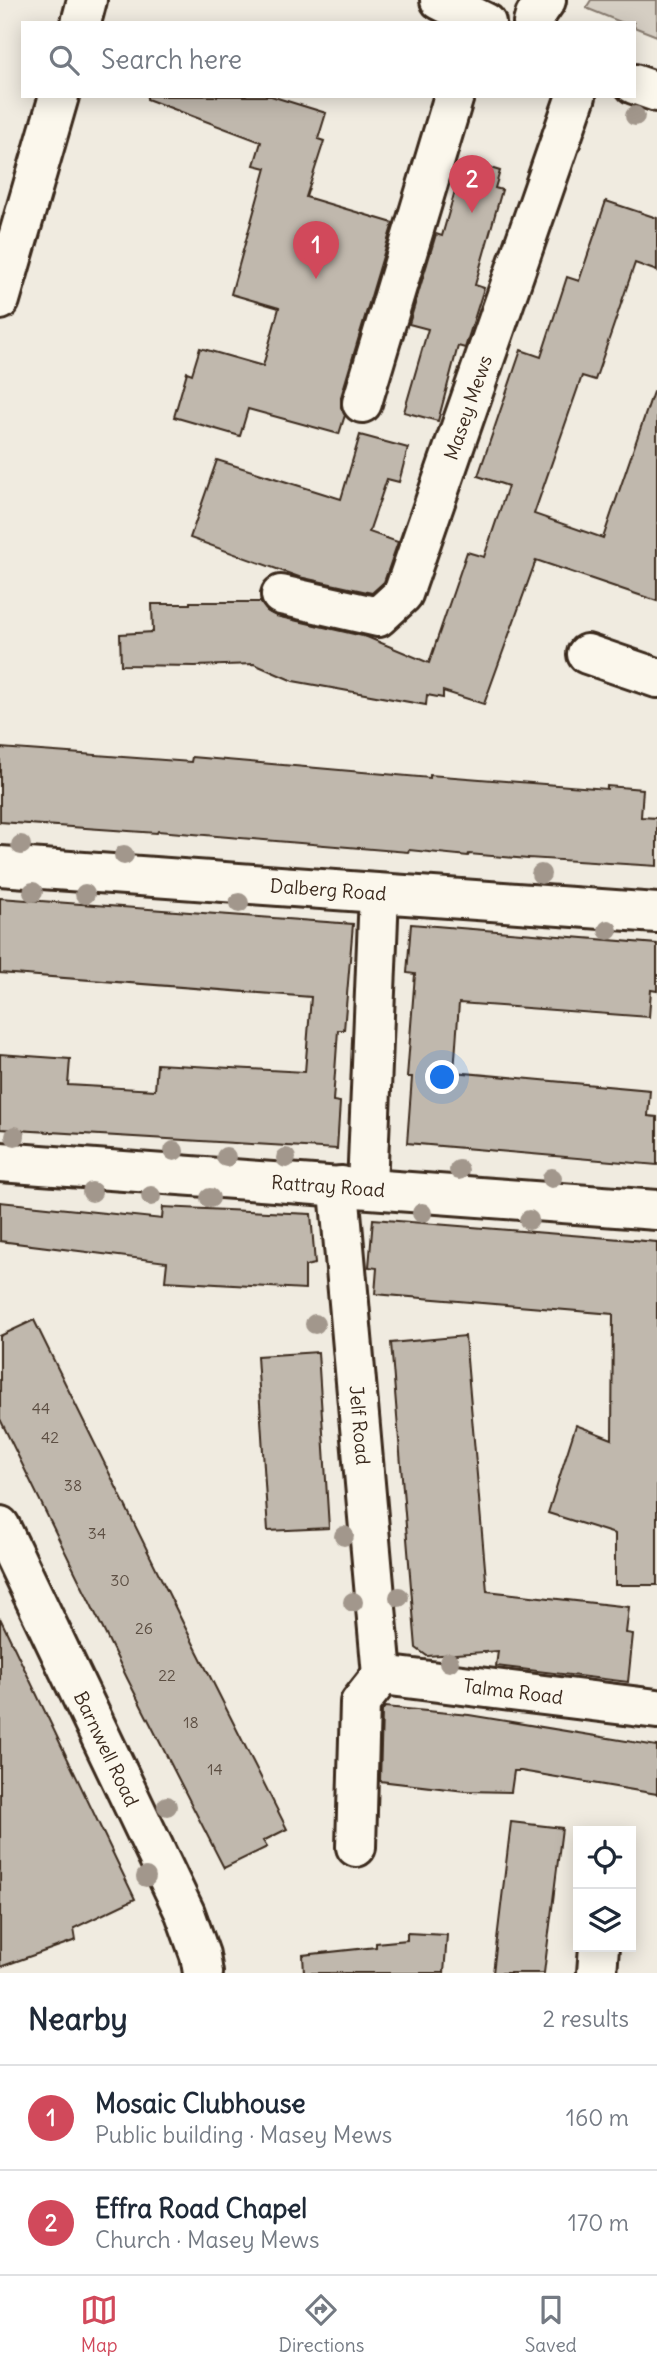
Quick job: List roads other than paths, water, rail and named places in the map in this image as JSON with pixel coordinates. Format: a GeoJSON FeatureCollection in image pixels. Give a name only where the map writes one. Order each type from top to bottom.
{"type":"FeatureCollection","features":[{"type":"Feature","properties":{"kind":"street"},"geometry":{"type":"LineString","coordinates":[[82,21],[87,0]]}},
{"type":"Feature","properties":{"kind":"street"},"geometry":{"type":"LineString","coordinates":[[440,0],[480,21]]}},
{"type":"Feature","properties":{"kind":"street"},"geometry":{"type":"LineString","coordinates":[[534,21],[546,0]]}},
{"type":"Feature","properties":{"kind":"street"},"geometry":{"type":"LineString","coordinates":[[636,85],[657,92]]}},
{"type":"Feature","properties":{"kind":"street"},"geometry":{"type":"LineString","coordinates":[[0,300],[58,98]]}},
{"type":"Feature","properties":{"kind":"street"},"geometry":{"type":"LineString","coordinates":[[362,403],[453,98]]}},
{"type":"Feature","properties":{"kind":"street","name":"Masey Mews"},"geometry":{"type":"LineString","coordinates":[[281,595],[378,617],[403,594],[575,98]]}},
{"type":"Feature","properties":{"kind":"street"},"geometry":{"type":"LineString","coordinates":[[587,654],[657,678]]}},
{"type":"Feature","properties":{"kind":"street","name":"Dalberg Road"},"geometry":{"type":"LineString","coordinates":[[0,866],[657,913]]}},
{"type":"Feature","properties":{"kind":"street","name":"Jelf Road"},"geometry":{"type":"LineString","coordinates":[[379,894],[354,1187],[340,1201],[381,1670]]}},
{"type":"Feature","properties":{"kind":"street","name":"Rattray Road"},"geometry":{"type":"LineString","coordinates":[[0,1162],[657,1210]]}},
{"type":"Feature","properties":{"kind":"street","name":"Barnwell Road"},"geometry":{"type":"LineString","coordinates":[[0,1526],[185,1913],[200,1955],[203,1973]]}},
{"type":"Feature","properties":{"kind":"street"},"geometry":{"type":"LineString","coordinates":[[356,1847],[360,1703],[381,1670]]}},
{"type":"Feature","properties":{"kind":"street","name":"Talma Road"},"geometry":{"type":"LineString","coordinates":[[381,1670],[657,1709]]}},
{"type":"Feature","properties":{"kind":"street"},"geometry":{"type":"LineString","coordinates":[[597,1973],[599,1952]]}},
{"type":"Feature","properties":{"kind":"place","name":"Effra Road Chapel"},"geometry":{"type":"Point","coordinates":[472,213]}},
{"type":"Feature","properties":{"kind":"place","name":"Mosaic Clubhouse"},"geometry":{"type":"Point","coordinates":[316,279]}}]}
